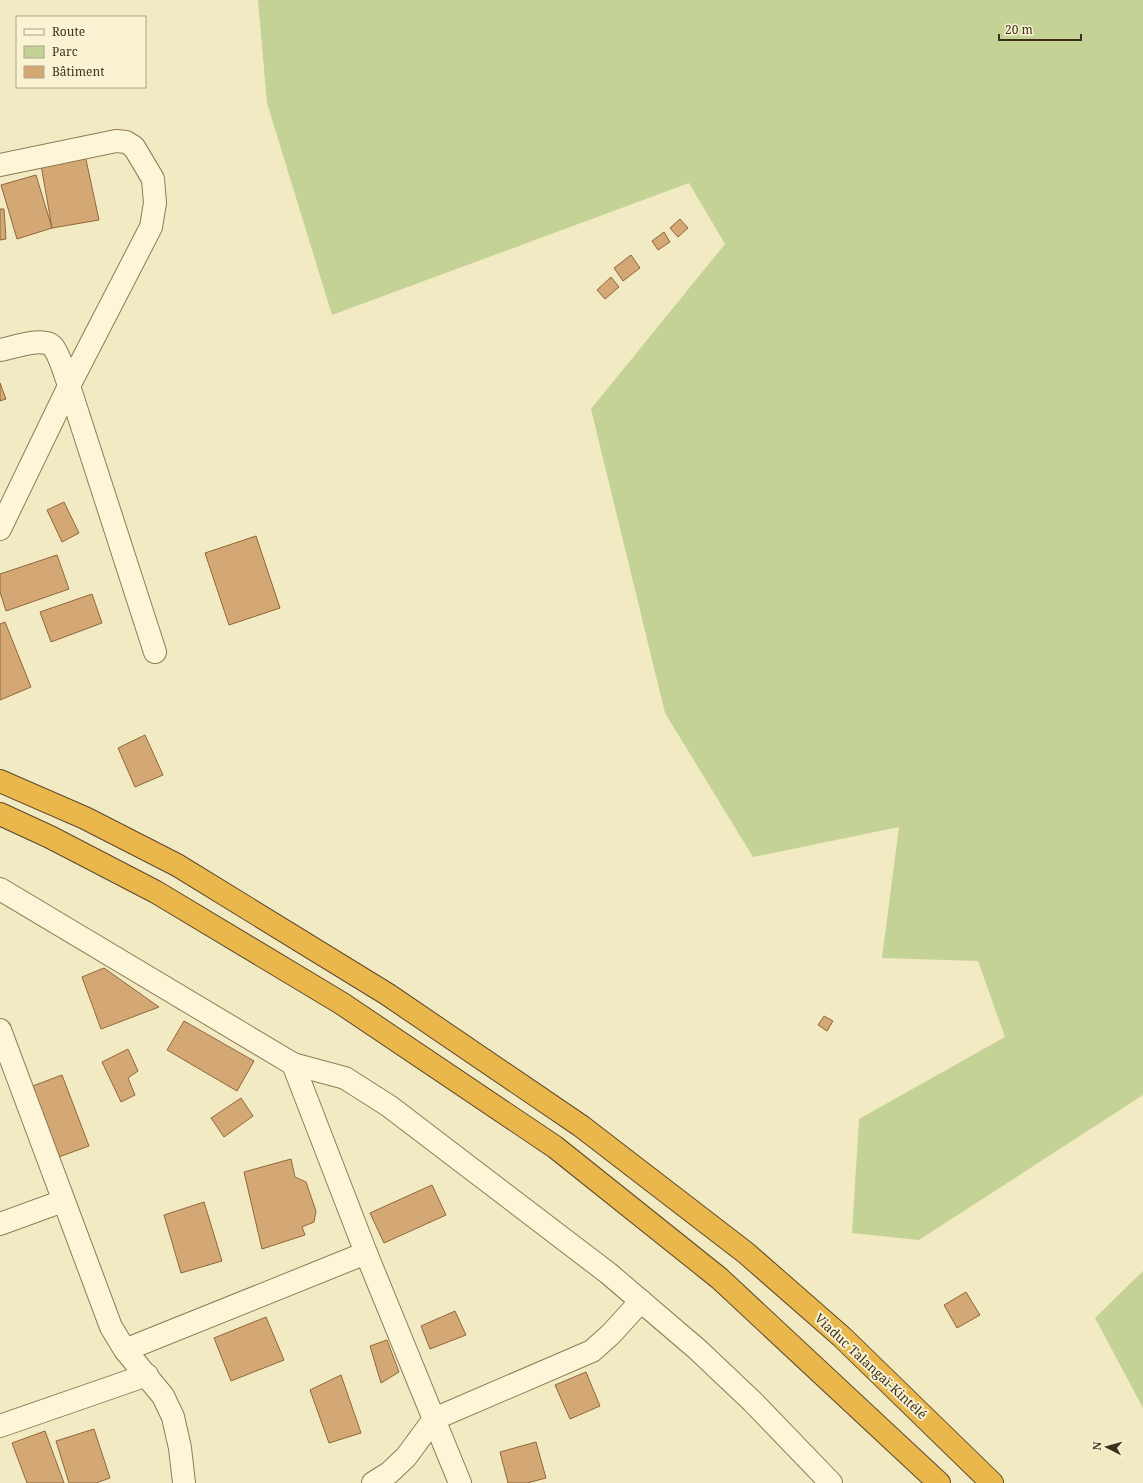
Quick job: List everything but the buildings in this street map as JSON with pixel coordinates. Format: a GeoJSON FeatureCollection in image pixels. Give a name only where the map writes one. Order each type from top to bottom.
{"type":"FeatureCollection","features":[{"type":"Feature","properties":{"kind":"highway","name":"Viaduc Talangaï-Kintélé"},"geometry":{"type":"LineString","coordinates":[[0,781],[85,818],[177,865],[387,994],[581,1126],[746,1253],[842,1337],[992,1483]]}},
{"type":"Feature","properties":{"kind":"highway"},"geometry":{"type":"LineString","coordinates":[[0,814],[50,837],[156,892],[341,1003],[555,1147],[719,1278],[939,1483]]}},
{"type":"Feature","properties":{"kind":"street"},"geometry":{"type":"LineString","coordinates":[[0,165],[116,141],[126,142],[134,147],[153,179],[155,203],[151,227],[69,386],[0,529]]}},
{"type":"Feature","properties":{"kind":"street"},"geometry":{"type":"LineString","coordinates":[[0,350],[37,342],[46,342],[54,346],[69,386],[156,652]]}},
{"type":"Feature","properties":{"kind":"street"},"geometry":{"type":"LineString","coordinates":[[0,888],[293,1064],[345,1078],[388,1106],[608,1273],[697,1349],[754,1402],[831,1483]]}},
{"type":"Feature","properties":{"kind":"street"},"geometry":{"type":"LineString","coordinates":[[0,1030],[111,1327],[125,1350],[163,1396],[173,1417],[180,1448],[184,1483]]}},
{"type":"Feature","properties":{"kind":"street"},"geometry":{"type":"LineString","coordinates":[[293,1064],[366,1253],[460,1483]]}},
{"type":"Feature","properties":{"kind":"street"},"geometry":{"type":"LineString","coordinates":[[0,1224],[63,1201]]}},
{"type":"Feature","properties":{"kind":"street"},"geometry":{"type":"LineString","coordinates":[[125,1350],[366,1253]]}},
{"type":"Feature","properties":{"kind":"street"},"geometry":{"type":"LineString","coordinates":[[373,1483],[388,1473],[406,1457],[434,1419],[592,1351],[611,1334],[640,1301]]}},
{"type":"Feature","properties":{"kind":"street"},"geometry":{"type":"LineString","coordinates":[[0,1426],[147,1375]]}},
{"type":"Feature","properties":{"kind":"green space"},"geometry":{"type":"Polygon","coordinates":[[[258,0],[1143,0],[1143,1095],[919,1240],[852,1233],[859,1119],[1005,1037],[978,961],[882,958],[899,827],[753,857],[665,713],[591,409],[725,244],[689,183],[332,315],[267,103],[258,0]]]}},
{"type":"Feature","properties":{"kind":"green space"},"geometry":{"type":"Polygon","coordinates":[[[1143,1271],[1143,1408],[1095,1318],[1143,1271]]]}}]}
